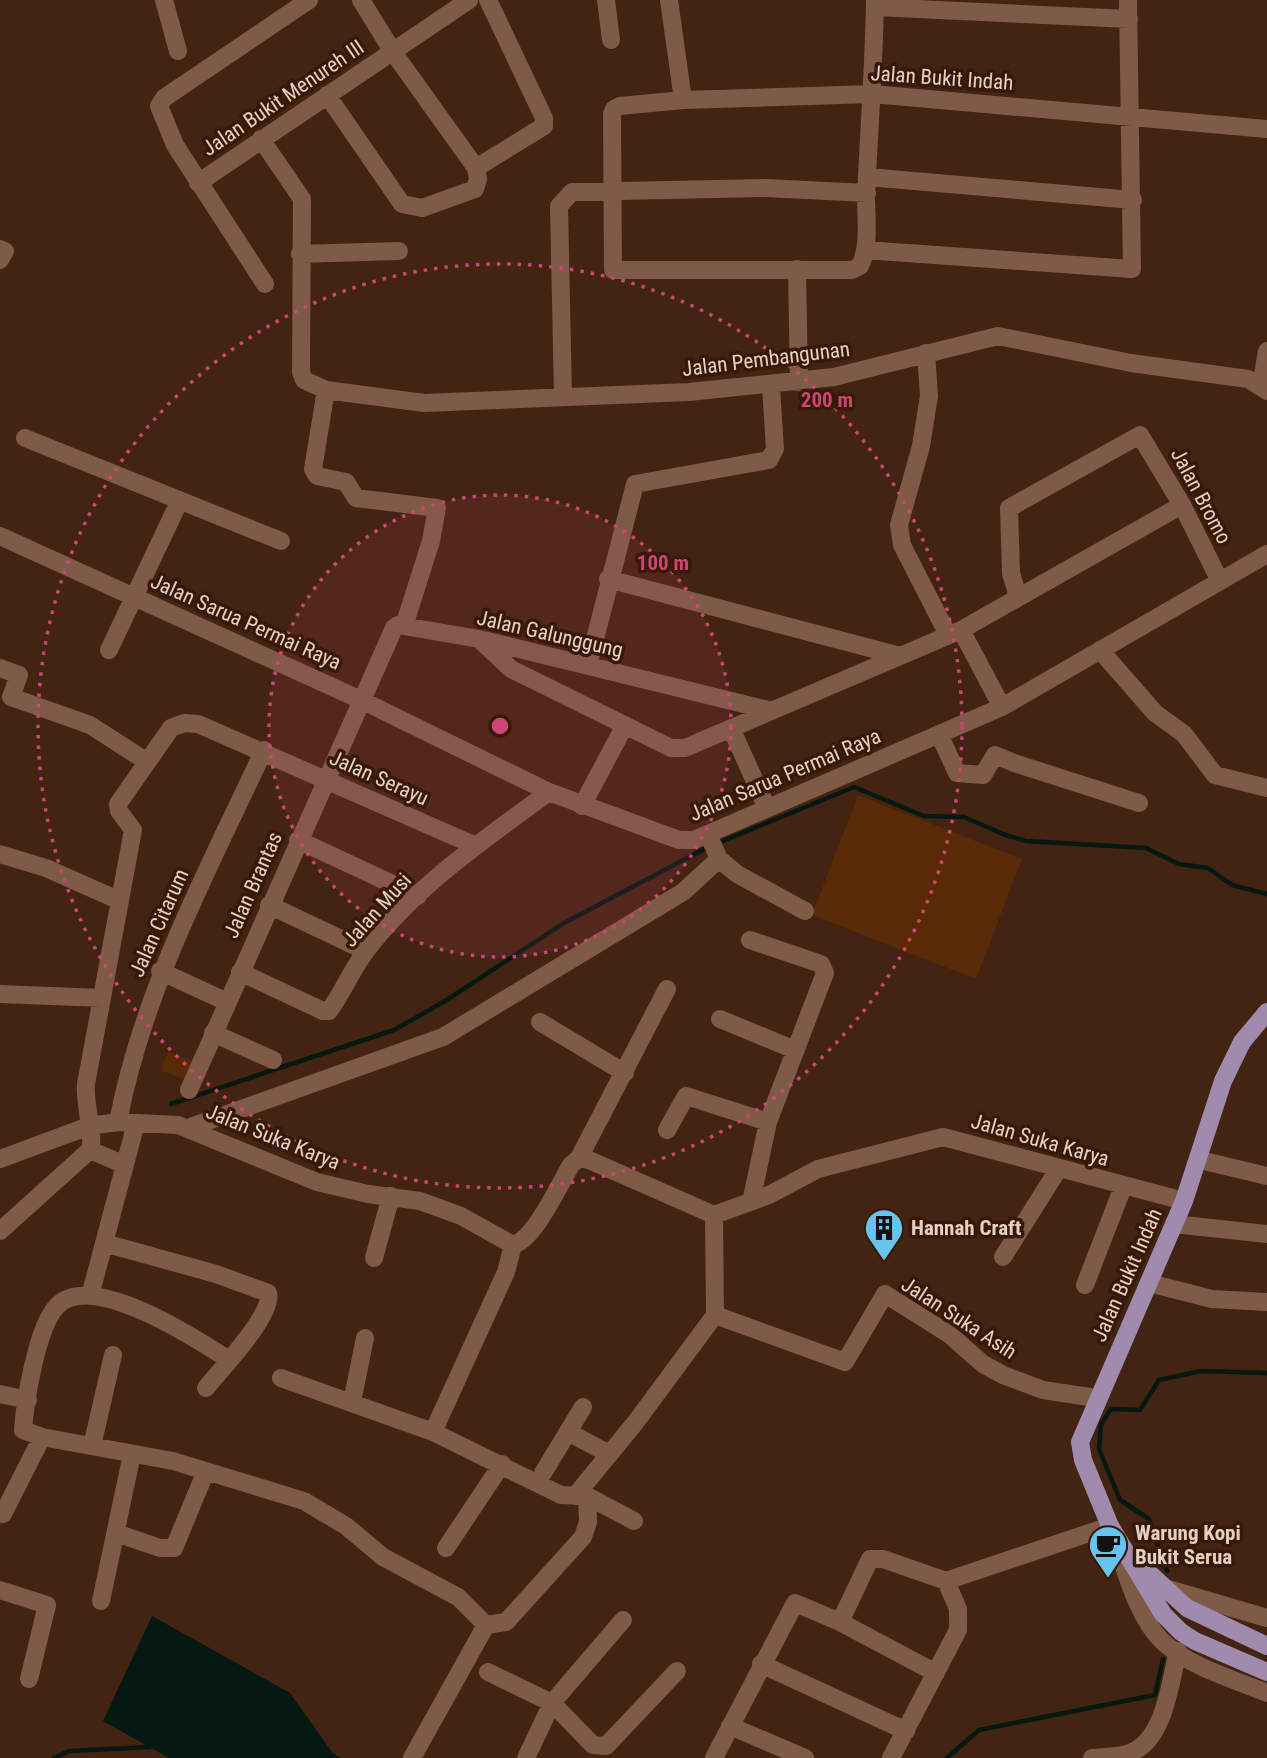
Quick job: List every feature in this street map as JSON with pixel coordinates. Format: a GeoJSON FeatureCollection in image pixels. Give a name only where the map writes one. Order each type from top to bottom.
{"type":"FeatureCollection","features":[{"type":"Feature","properties":{"kind":"main road","name":"Jalan Bukit Indah"},"geometry":{"type":"LineString","coordinates":[[1267,1012],[1242,1042],[1228,1070],[1184,1201],[1096,1398],[1080,1442],[1083,1460],[1110,1526],[1163,1614],[1181,1632],[1267,1672]]}},
{"type":"Feature","properties":{"kind":"main road","name":"Jalan Bukit Indah"},"geometry":{"type":"LineString","coordinates":[[1131,1557],[1187,1608],[1267,1646]]}},
{"type":"Feature","properties":{"kind":"street"},"geometry":{"type":"LineString","coordinates":[[164,0],[178,51]]}},
{"type":"Feature","properties":{"kind":"street"},"geometry":{"type":"LineString","coordinates":[[265,284],[175,145],[159,106],[160,102],[309,0]]}},
{"type":"Feature","properties":{"kind":"street"},"geometry":{"type":"LineString","coordinates":[[327,95],[402,204],[422,208],[472,191],[478,184],[476,168],[393,52],[361,0]]}},
{"type":"Feature","properties":{"kind":"street","name":"Jalan Bukit Menureh III"},"geometry":{"type":"LineString","coordinates":[[198,183],[469,0]]}},
{"type":"Feature","properties":{"kind":"street"},"geometry":{"type":"LineString","coordinates":[[476,168],[544,126],[544,118],[488,0]]}},
{"type":"Feature","properties":{"kind":"street"},"geometry":{"type":"LineString","coordinates":[[606,0],[611,40]]}},
{"type":"Feature","properties":{"kind":"street"},"geometry":{"type":"LineString","coordinates":[[669,0],[683,100]]}},
{"type":"Feature","properties":{"kind":"street"},"geometry":{"type":"LineString","coordinates":[[865,250],[1127,271],[1134,265],[1128,0]]}},
{"type":"Feature","properties":{"kind":"street"},"geometry":{"type":"LineString","coordinates":[[614,191],[612,268],[615,271],[852,270],[860,266],[865,250],[875,3],[1129,19]]}},
{"type":"Feature","properties":{"kind":"street","name":"Jalan Bukit Indah"},"geometry":{"type":"LineString","coordinates":[[614,191],[614,108],[683,100],[872,94],[1267,129]]}},
{"type":"Feature","properties":{"kind":"street"},"geometry":{"type":"LineString","coordinates":[[261,139],[302,199],[300,254],[399,251]]}},
{"type":"Feature","properties":{"kind":"street"},"geometry":{"type":"LineString","coordinates":[[563,397],[559,206],[572,192],[867,185],[1133,200]]}},
{"type":"Feature","properties":{"kind":"street","name":"Jalan Pembangunan"},"geometry":{"type":"LineString","coordinates":[[300,254],[304,380],[326,390],[424,403],[771,386],[834,377],[998,336],[1131,363],[1248,379],[1264,388]]}},
{"type":"Feature","properties":{"kind":"street"},"geometry":{"type":"LineString","coordinates":[[797,269],[799,382]]}},
{"type":"Feature","properties":{"kind":"street"},"geometry":{"type":"LineString","coordinates":[[1264,388],[1267,351]]}},
{"type":"Feature","properties":{"kind":"street"},"geometry":{"type":"LineString","coordinates":[[926,353],[929,396],[921,446],[899,525],[901,545],[1002,707]]}},
{"type":"Feature","properties":{"kind":"street"},"geometry":{"type":"LineString","coordinates":[[588,666],[608,579],[635,484],[737,468],[769,460],[773,456],[771,386]]}},
{"type":"Feature","properties":{"kind":"street"},"geometry":{"type":"LineString","coordinates":[[326,390],[313,469],[317,476],[346,482],[356,498],[437,508],[431,541],[404,626],[394,628],[362,700]]}},
{"type":"Feature","properties":{"kind":"street","name":"Jalan Bromo"},"geometry":{"type":"LineString","coordinates":[[1018,597],[1011,573],[1009,508],[1140,435],[1182,505],[1220,581]]}},
{"type":"Feature","properties":{"kind":"street"},"geometry":{"type":"LineString","coordinates":[[25,438],[281,541]]}},
{"type":"Feature","properties":{"kind":"street"},"geometry":{"type":"LineString","coordinates":[[109,650],[179,502]]}},
{"type":"Feature","properties":{"kind":"street"},"geometry":{"type":"LineString","coordinates":[[479,639],[511,669],[677,749],[954,632],[1182,505]]}},
{"type":"Feature","properties":{"kind":"street","name":"Jalan Sarua Permai Raya"},"geometry":{"type":"LineString","coordinates":[[0,536],[362,700],[549,792],[679,840],[694,840],[713,846],[767,808],[1002,707],[1267,554]]}},
{"type":"Feature","properties":{"kind":"street"},"geometry":{"type":"LineString","coordinates":[[608,579],[900,656]]}},
{"type":"Feature","properties":{"kind":"street","name":"Jalan Galunggung"},"geometry":{"type":"LineString","coordinates":[[404,626],[479,639],[772,711]]}},
{"type":"Feature","properties":{"kind":"street"},"geometry":{"type":"LineString","coordinates":[[1100,650],[1155,713],[1184,734],[1215,775],[1267,788]]}},
{"type":"Feature","properties":{"kind":"street"},"geometry":{"type":"LineString","coordinates":[[0,668],[19,675],[11,697],[90,725],[146,761],[118,804],[119,811],[133,830],[118,900],[85,1097],[93,1143],[90,1150],[0,1231]]}},
{"type":"Feature","properties":{"kind":"street","name":"Jalan Brantas"},"geometry":{"type":"LineString","coordinates":[[189,1090],[325,778],[362,700]]}},
{"type":"Feature","properties":{"kind":"street","name":"Jalan Serayu"},"geometry":{"type":"LineString","coordinates":[[146,761],[171,729],[184,723],[198,724],[264,750],[476,846]]}},
{"type":"Feature","properties":{"kind":"street"},"geometry":{"type":"LineString","coordinates":[[582,806],[625,725]]}},
{"type":"Feature","properties":{"kind":"street"},"geometry":{"type":"LineString","coordinates":[[731,728],[767,808]]}},
{"type":"Feature","properties":{"kind":"street"},"geometry":{"type":"LineString","coordinates":[[939,734],[954,770],[961,775],[983,775],[995,755],[1000,755],[1014,763],[1139,803]]}},
{"type":"Feature","properties":{"kind":"street","name":"Jalan Citarum"},"geometry":{"type":"LineString","coordinates":[[90,1296],[125,1165],[131,1059],[160,971],[264,750]]}},
{"type":"Feature","properties":{"kind":"street","name":"Jalan Musi"},"geometry":{"type":"LineString","coordinates":[[240,972],[323,1011],[329,1010],[366,951],[418,896],[476,846],[549,792]]}},
{"type":"Feature","properties":{"kind":"street"},"geometry":{"type":"LineString","coordinates":[[298,840],[418,896]]}},
{"type":"Feature","properties":{"kind":"street"},"geometry":{"type":"LineString","coordinates":[[188,1128],[443,1037],[683,892],[713,846],[737,874],[805,911]]}},
{"type":"Feature","properties":{"kind":"street"},"geometry":{"type":"LineString","coordinates":[[0,854],[46,869],[118,900]]}},
{"type":"Feature","properties":{"kind":"street"},"geometry":{"type":"LineString","coordinates":[[269,905],[366,951]]}},
{"type":"Feature","properties":{"kind":"street"},"geometry":{"type":"LineString","coordinates":[[750,940],[821,964],[825,973],[768,1122],[751,1202]]}},
{"type":"Feature","properties":{"kind":"street"},"geometry":{"type":"LineString","coordinates":[[160,971],[227,1002]]}},
{"type":"Feature","properties":{"kind":"street"},"geometry":{"type":"LineString","coordinates":[[433,1432],[506,1272],[513,1245],[532,1230],[571,1165],[579,1158],[667,989]]}},
{"type":"Feature","properties":{"kind":"street"},"geometry":{"type":"LineString","coordinates":[[0,994],[102,999]]}},
{"type":"Feature","properties":{"kind":"street"},"geometry":{"type":"LineString","coordinates":[[720,1019],[795,1050]]}},
{"type":"Feature","properties":{"kind":"street"},"geometry":{"type":"LineString","coordinates":[[540,1022],[625,1073]]}},
{"type":"Feature","properties":{"kind":"street"},"geometry":{"type":"LineString","coordinates":[[213,1033],[273,1060]]}},
{"type":"Feature","properties":{"kind":"street"},"geometry":{"type":"LineString","coordinates":[[667,1130],[677,1107],[686,1096],[768,1122]]}},
{"type":"Feature","properties":{"kind":"street","name":"Jalan Suka Karya"},"geometry":{"type":"LineString","coordinates":[[0,1159],[89,1126],[127,1123],[188,1128],[317,1182],[368,1194],[420,1201],[461,1216],[513,1245]]}},
{"type":"Feature","properties":{"kind":"street","name":"Jalan Suka Karya"},"geometry":{"type":"LineString","coordinates":[[714,1215],[751,1202],[817,1169],[943,1137],[1123,1187],[1184,1201]]}},
{"type":"Feature","properties":{"kind":"street"},"geometry":{"type":"LineString","coordinates":[[90,1150],[125,1165]]}},
{"type":"Feature","properties":{"kind":"street"},"geometry":{"type":"LineString","coordinates":[[486,1625],[506,1622],[583,1537],[588,1522],[581,1496],[609,1454],[715,1315],[714,1215],[579,1158]]}},
{"type":"Feature","properties":{"kind":"street"},"geometry":{"type":"LineString","coordinates":[[1199,1160],[1267,1176]]}},
{"type":"Feature","properties":{"kind":"street"},"geometry":{"type":"LineString","coordinates":[[1003,1257],[1059,1168]]}},
{"type":"Feature","properties":{"kind":"street"},"geometry":{"type":"LineString","coordinates":[[1085,1285],[1123,1187]]}},
{"type":"Feature","properties":{"kind":"street"},"geometry":{"type":"LineString","coordinates":[[374,1258],[391,1196]]}},
{"type":"Feature","properties":{"kind":"street"},"geometry":{"type":"LineString","coordinates":[[1174,1224],[1267,1234]]}},
{"type":"Feature","properties":{"kind":"street"},"geometry":{"type":"LineString","coordinates":[[104,1243],[216,1274],[268,1293],[270,1300],[260,1321],[206,1388]]}},
{"type":"Feature","properties":{"kind":"street"},"geometry":{"type":"LineString","coordinates":[[1149,1283],[1212,1299],[1267,1302]]}},
{"type":"Feature","properties":{"kind":"street","name":"Jalan Suka Asih"},"geometry":{"type":"LineString","coordinates":[[715,1315],[845,1362],[886,1294],[950,1335],[983,1364],[1003,1375],[1043,1390],[1096,1398]]}},
{"type":"Feature","properties":{"kind":"street"},"geometry":{"type":"LineString","coordinates":[[229,1360],[151,1314],[90,1296],[65,1300],[52,1313],[44,1328],[23,1430],[42,1437],[173,1461],[304,1501],[346,1526],[383,1558],[458,1597],[486,1625]]}},
{"type":"Feature","properties":{"kind":"street"},"geometry":{"type":"LineString","coordinates":[[352,1402],[365,1338]]}},
{"type":"Feature","properties":{"kind":"street"},"geometry":{"type":"LineString","coordinates":[[92,1446],[113,1355]]}},
{"type":"Feature","properties":{"kind":"street"},"geometry":{"type":"LineString","coordinates":[[281,1378],[433,1432],[561,1495],[581,1496],[634,1521]]}},
{"type":"Feature","properties":{"kind":"street"},"geometry":{"type":"LineString","coordinates":[[0,1394],[28,1400]]}},
{"type":"Feature","properties":{"kind":"street"},"geometry":{"type":"LineString","coordinates":[[543,1473],[583,1406]]}},
{"type":"Feature","properties":{"kind":"street"},"geometry":{"type":"LineString","coordinates":[[568,1432],[609,1454]]}},
{"type":"Feature","properties":{"kind":"street"},"geometry":{"type":"LineString","coordinates":[[3,1514],[42,1437]]}},
{"type":"Feature","properties":{"kind":"street"},"geometry":{"type":"LineString","coordinates":[[101,1601],[132,1454]]}},
{"type":"Feature","properties":{"kind":"street"},"geometry":{"type":"LineString","coordinates":[[446,1548],[502,1464]]}},
{"type":"Feature","properties":{"kind":"street"},"geometry":{"type":"LineString","coordinates":[[116,1532],[160,1548],[174,1548],[206,1471]]}},
{"type":"Feature","properties":{"kind":"street"},"geometry":{"type":"LineString","coordinates":[[840,1622],[866,1562],[870,1559],[883,1559],[946,1581],[1110,1526],[1145,1619],[1161,1641],[1267,1693]]}},
{"type":"Feature","properties":{"kind":"street"},"geometry":{"type":"LineString","coordinates":[[891,1758],[958,1630],[958,1609],[946,1581]]}},
{"type":"Feature","properties":{"kind":"street"},"geometry":{"type":"LineString","coordinates":[[1168,1589],[1267,1618]]}},
{"type":"Feature","properties":{"kind":"street"},"geometry":{"type":"LineString","coordinates":[[0,1590],[47,1605],[29,1679]]}},
{"type":"Feature","properties":{"kind":"street"},"geometry":{"type":"LineString","coordinates":[[715,1758],[761,1664],[795,1603],[840,1622],[936,1673]]}},
{"type":"Feature","properties":{"kind":"street"},"geometry":{"type":"LineString","coordinates":[[526,1758],[552,1703],[623,1620]]}},
{"type":"Feature","properties":{"kind":"street"},"geometry":{"type":"LineString","coordinates":[[411,1758],[486,1625]]}},
{"type":"Feature","properties":{"kind":"street"},"geometry":{"type":"LineString","coordinates":[[1092,1758],[1128,1754],[1150,1737],[1163,1709],[1178,1651]]}},
{"type":"Feature","properties":{"kind":"street"},"geometry":{"type":"LineString","coordinates":[[761,1664],[906,1731]]}},
{"type":"Feature","properties":{"kind":"street"},"geometry":{"type":"LineString","coordinates":[[488,1672],[552,1703],[593,1745],[606,1746],[677,1671]]}},
{"type":"Feature","properties":{"kind":"street"},"geometry":{"type":"LineString","coordinates":[[730,1726],[805,1758]]}},
{"type":"Feature","properties":{"kind":"shaded area"},"geometry":{"type":"Polygon","coordinates":[[[858,795],[1022,859],[976,979],[812,915],[858,795]]]}},
{"type":"Feature","properties":{"kind":"shaded area"},"geometry":{"type":"Polygon","coordinates":[[[167,1052],[196,1062],[189,1080],[161,1071],[167,1052]]]}},
{"type":"Feature","properties":{"kind":"shaded area"},"geometry":{"type":"Polygon","coordinates":[[[152,1616],[290,1693],[332,1752],[340,1758],[169,1758],[103,1721],[152,1616]]]}},
{"type":"Feature","properties":{"kind":"waterway"},"geometry":{"type":"LineString","coordinates":[[718,843],[854,787],[924,816],[964,817],[1026,841],[1146,848],[1179,864],[1208,868],[1232,885],[1267,894]]}},
{"type":"Feature","properties":{"kind":"waterway"},"geometry":{"type":"LineString","coordinates":[[171,1104],[394,1030],[445,1001],[564,923],[710,846]]}},
{"type":"Feature","properties":{"kind":"waterway"},"geometry":{"type":"LineString","coordinates":[[1167,1571],[1149,1519],[1120,1500],[1099,1449],[1101,1424],[1111,1409],[1140,1410],[1159,1380],[1201,1371],[1267,1373]]}},
{"type":"Feature","properties":{"kind":"waterway"},"geometry":{"type":"LineString","coordinates":[[947,1758],[979,1730],[1155,1695],[1163,1659]]}},
{"type":"Feature","properties":{"kind":"waterway"},"geometry":{"type":"LineString","coordinates":[[54,1758],[69,1751],[150,1747]]}},
{"type":"Feature","properties":{"kind":"place","name":"Hannah Craft"},"geometry":{"type":"Point","coordinates":[884,1262]}},
{"type":"Feature","properties":{"kind":"place","name":"Warung Kopi Bukit Serua"},"geometry":{"type":"Point","coordinates":[1108,1579]}}]}
